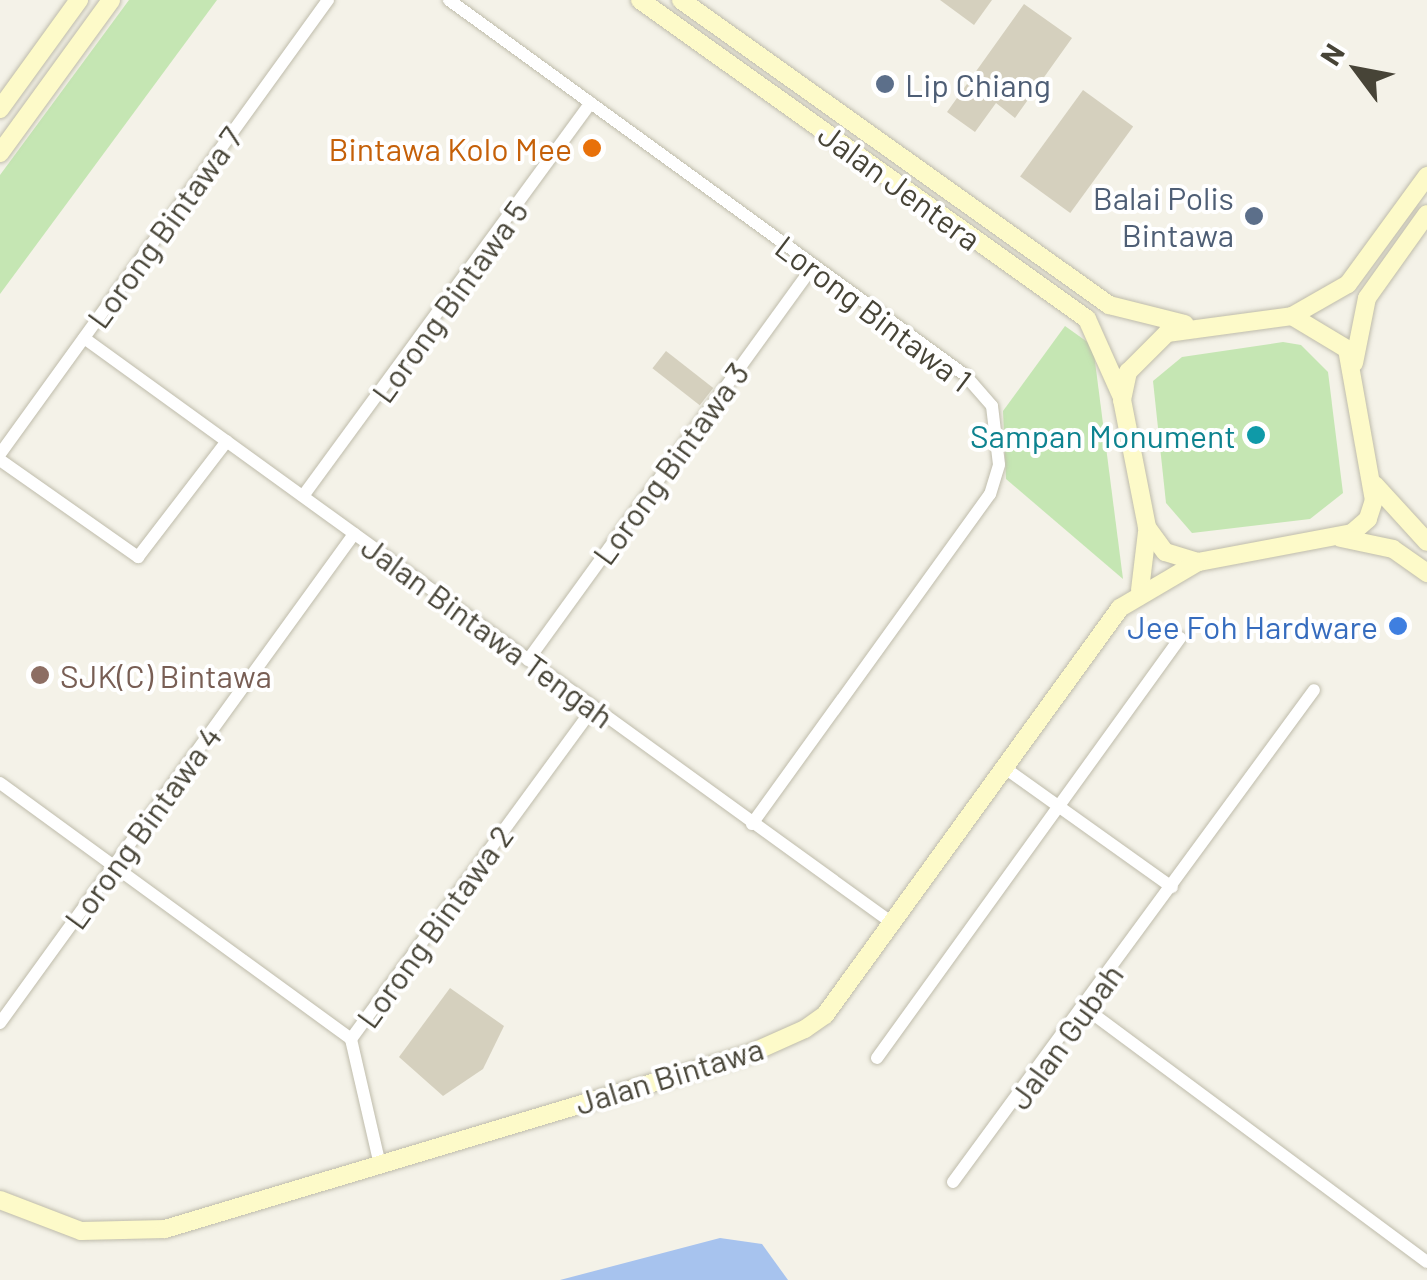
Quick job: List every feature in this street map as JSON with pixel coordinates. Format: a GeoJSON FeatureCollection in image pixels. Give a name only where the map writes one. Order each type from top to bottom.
{"type":"FeatureCollection","features":[{"type":"Feature","properties":{"kind":"street"},"geometry":{"type":"LineString","coordinates":[[4,103],[80,0]]}},
{"type":"Feature","properties":{"kind":"street"},"geometry":{"type":"LineString","coordinates":[[0,153],[112,0]]}},
{"type":"Feature","properties":{"kind":"street","name":"Lorong Bintawa 7"},"geometry":{"type":"LineString","coordinates":[[0,457],[328,0]]}},
{"type":"Feature","properties":{"kind":"street","name":"Lorong Bintawa 1"},"geometry":{"type":"LineString","coordinates":[[449,0],[964,375],[992,406],[999,465],[968,530],[752,824]]}},
{"type":"Feature","properties":{"kind":"street","name":"Jalan Jentera"},"geometry":{"type":"LineString","coordinates":[[640,0],[1087,319],[1107,348],[1122,400]]}},
{"type":"Feature","properties":{"kind":"street","name":"Jalan Jentera"},"geometry":{"type":"LineString","coordinates":[[681,0],[1109,306],[1208,328]]}},
{"type":"Feature","properties":{"kind":"street"},"geometry":{"type":"LineString","coordinates":[[4,103],[57,75]]}},
{"type":"Feature","properties":{"kind":"street","name":"Lorong Bintawa 5"},"geometry":{"type":"LineString","coordinates":[[303,496],[591,103]]}},
{"type":"Feature","properties":{"kind":"street"},"geometry":{"type":"LineString","coordinates":[[1140,590],[1146,528],[1122,400],[1128,372],[1151,343],[1208,328],[1292,316],[1348,284],[1427,176]]}},
{"type":"Feature","properties":{"kind":"street"},"geometry":{"type":"LineString","coordinates":[[1353,368],[1367,298],[1427,214]]}},
{"type":"Feature","properties":{"kind":"street","name":"Lorong Bintawa 3"},"geometry":{"type":"LineString","coordinates":[[528,660],[813,266]]}},
{"type":"Feature","properties":{"kind":"street"},"geometry":{"type":"LineString","coordinates":[[1140,590],[1198,562],[1330,537],[1368,519],[1370,476],[1353,368],[1338,339],[1292,316]]}},
{"type":"Feature","properties":{"kind":"street","name":"Jalan Bintawa Tengah"},"geometry":{"type":"LineString","coordinates":[[84,338],[892,923]]}},
{"type":"Feature","properties":{"kind":"street"},"geometry":{"type":"LineString","coordinates":[[0,457],[138,556],[226,440]]}},
{"type":"Feature","properties":{"kind":"street"},"geometry":{"type":"LineString","coordinates":[[1370,476],[1390,511],[1427,542]]}},
{"type":"Feature","properties":{"kind":"street"},"geometry":{"type":"LineString","coordinates":[[1146,528],[1165,552],[1198,562]]}},
{"type":"Feature","properties":{"kind":"street","name":"Lorong Bintawa 4"},"geometry":{"type":"LineString","coordinates":[[0,1023],[354,534]]}},
{"type":"Feature","properties":{"kind":"street"},"geometry":{"type":"LineString","coordinates":[[1330,537],[1393,549],[1427,573]]}},
{"type":"Feature","properties":{"kind":"street","name":"Jalan Bintawa"},"geometry":{"type":"LineString","coordinates":[[0,1200],[47,1222],[120,1233],[164,1229],[782,1041],[825,1015],[1140,590]]}},
{"type":"Feature","properties":{"kind":"street"},"geometry":{"type":"LineString","coordinates":[[877,1058],[1180,638]]}},
{"type":"Feature","properties":{"kind":"street","name":"Jalan Gubah"},"geometry":{"type":"LineString","coordinates":[[954,1182],[1314,690]]}},
{"type":"Feature","properties":{"kind":"street","name":"Lorong Bintawa 2"},"geometry":{"type":"LineString","coordinates":[[380,1165],[352,1039],[594,708]]}},
{"type":"Feature","properties":{"kind":"street"},"geometry":{"type":"LineString","coordinates":[[1005,768],[1172,886]]}},
{"type":"Feature","properties":{"kind":"street"},"geometry":{"type":"LineString","coordinates":[[0,783],[230,954],[352,1039]]}},
{"type":"Feature","properties":{"kind":"street"},"geometry":{"type":"LineString","coordinates":[[1085,1008],[1427,1262]]}},
{"type":"Feature","properties":{"kind":"green space"},"geometry":{"type":"Polygon","coordinates":[[[129,0],[217,0],[0,294],[0,175],[129,0]]]}},
{"type":"Feature","properties":{"kind":"green space"},"geometry":{"type":"Polygon","coordinates":[[[1065,326],[1093,346],[1123,579],[1006,479],[1003,411],[1065,326]]]}},
{"type":"Feature","properties":{"kind":"green space"},"geometry":{"type":"Polygon","coordinates":[[[1283,342],[1301,345],[1328,372],[1343,493],[1310,519],[1192,533],[1166,503],[1153,381],[1182,357],[1283,342]]]}},
{"type":"Feature","properties":{"kind":"water"},"geometry":{"type":"Polygon","coordinates":[[[720,1238],[762,1244],[788,1280],[560,1280],[720,1238]]]}},
{"type":"Feature","properties":{"kind":"building"},"geometry":{"type":"Polygon","coordinates":[[[940,0],[992,0],[974,25],[940,0]]]}},
{"type":"Feature","properties":{"kind":"building"},"geometry":{"type":"Polygon","coordinates":[[[1024,4],[1072,38],[1015,118],[996,103],[975,132],[947,112],[1024,4]]]}},
{"type":"Feature","properties":{"kind":"building"},"geometry":{"type":"Polygon","coordinates":[[[1083,90],[1133,126],[1070,213],[1020,177],[1083,90]]]}},
{"type":"Feature","properties":{"kind":"building"},"geometry":{"type":"Polygon","coordinates":[[[666,351],[713,388],[700,405],[652,368],[666,351]]]}},
{"type":"Feature","properties":{"kind":"building"},"geometry":{"type":"Polygon","coordinates":[[[450,988],[504,1026],[483,1069],[443,1096],[399,1057],[450,988]]]}},
{"type":"Feature","properties":{"kind":"place","name":"Lip Chiang"},"geometry":{"type":"Point","coordinates":[885,84]}},
{"type":"Feature","properties":{"kind":"place","name":"Bintawa Kolo Mee"},"geometry":{"type":"Point","coordinates":[592,148]}},
{"type":"Feature","properties":{"kind":"place","name":"Balai Polis Bintawa"},"geometry":{"type":"Point","coordinates":[1254,216]}},
{"type":"Feature","properties":{"kind":"place","name":"Sampan Monument"},"geometry":{"type":"Point","coordinates":[1256,435]}},
{"type":"Feature","properties":{"kind":"place","name":"Jee Foh Hardware"},"geometry":{"type":"Point","coordinates":[1398,626]}},
{"type":"Feature","properties":{"kind":"place","name":"SJK(C) Bintawa"},"geometry":{"type":"Point","coordinates":[40,675]}}]}
